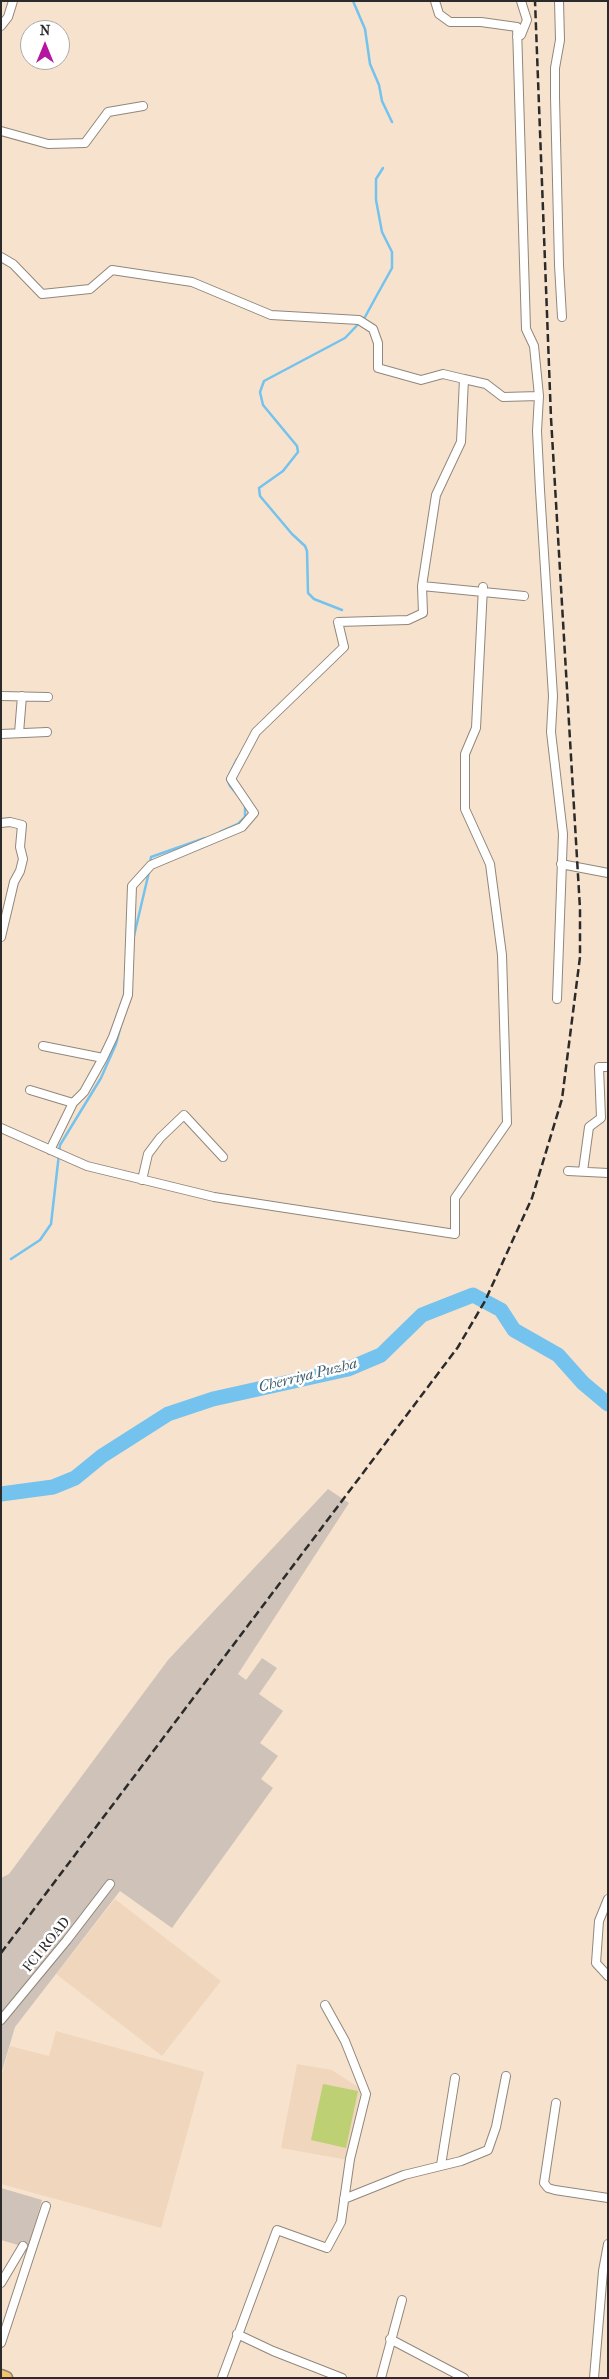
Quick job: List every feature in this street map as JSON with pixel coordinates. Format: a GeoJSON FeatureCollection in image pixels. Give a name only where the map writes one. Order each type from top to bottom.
{"type":"FeatureCollection","features":[{"type":"Feature","properties":{"kind":"highway"},"geometry":{"type":"LineString","coordinates":[[1,2376],[6,2378]]}},
{"type":"Feature","properties":{"kind":"street"},"geometry":{"type":"LineString","coordinates":[[1,26],[8,17],[13,1]]}},
{"type":"Feature","properties":{"kind":"street"},"geometry":{"type":"LineString","coordinates":[[435,1],[439,14],[450,22],[481,22],[517,27],[526,330],[534,346],[539,396],[537,431],[553,696],[551,732],[563,834],[557,999]]}},
{"type":"Feature","properties":{"kind":"street"},"geometry":{"type":"LineString","coordinates":[[517,37],[522,35],[527,20],[521,1]]}},
{"type":"Feature","properties":{"kind":"street"},"geometry":{"type":"LineString","coordinates":[[559,1],[560,40],[555,68],[555,97],[562,317]]}},
{"type":"Feature","properties":{"kind":"street"},"geometry":{"type":"LineString","coordinates":[[1,131],[48,144],[85,143],[108,112],[143,106]]}},
{"type":"Feature","properties":{"kind":"street"},"geometry":{"type":"LineString","coordinates":[[1,257],[12,264],[42,294],[90,289],[112,270],[192,282],[271,315],[359,320],[372,330],[378,343],[378,368],[421,380],[443,374],[486,384],[503,397],[539,396]]}},
{"type":"Feature","properties":{"kind":"street"},"geometry":{"type":"LineString","coordinates":[[50,1150],[73,1103],[84,1092],[103,1058],[113,1037],[128,995],[132,886],[151,865],[242,827],[254,813],[231,779],[256,732],[344,647],[338,622],[408,620],[424,613],[422,586],[436,495],[461,442],[464,379]]}},
{"type":"Feature","properties":{"kind":"street"},"geometry":{"type":"LineString","coordinates":[[422,586],[483,590],[524,596]]}},
{"type":"Feature","properties":{"kind":"street"},"geometry":{"type":"LineString","coordinates":[[1,1128],[87,1166],[214,1197],[455,1234],[455,1198],[507,1123],[502,955],[490,864],[465,810],[465,754],[476,728],[483,590]]}},
{"type":"Feature","properties":{"kind":"street"},"geometry":{"type":"LineString","coordinates":[[1,696],[48,697]]}},
{"type":"Feature","properties":{"kind":"street"},"geometry":{"type":"LineString","coordinates":[[20,733],[22,696]]}},
{"type":"Feature","properties":{"kind":"street"},"geometry":{"type":"LineString","coordinates":[[1,734],[47,732]]}},
{"type":"Feature","properties":{"kind":"street"},"geometry":{"type":"LineString","coordinates":[[1,823],[22,825],[20,847],[23,859],[20,871],[14,882],[1,937]]}},
{"type":"Feature","properties":{"kind":"street"},"geometry":{"type":"LineString","coordinates":[[562,864],[608,873]]}},
{"type":"Feature","properties":{"kind":"street"},"geometry":{"type":"LineString","coordinates":[[43,1046],[103,1058]]}},
{"type":"Feature","properties":{"kind":"street"},"geometry":{"type":"LineString","coordinates":[[583,1171],[589,1127],[601,1118],[599,1067],[608,1067]]}},
{"type":"Feature","properties":{"kind":"street"},"geometry":{"type":"LineString","coordinates":[[30,1090],[73,1103]]}},
{"type":"Feature","properties":{"kind":"street"},"geometry":{"type":"LineString","coordinates":[[142,1180],[148,1154],[160,1138],[184,1115],[223,1157]]}},
{"type":"Feature","properties":{"kind":"street"},"geometry":{"type":"LineString","coordinates":[[568,1171],[608,1173]]}},
{"type":"Feature","properties":{"kind":"street","name":"FCI ROAD"},"geometry":{"type":"LineString","coordinates":[[1,2020],[110,1884]]}},
{"type":"Feature","properties":{"kind":"street"},"geometry":{"type":"LineString","coordinates":[[608,1899],[599,1920],[596,1963],[608,1976]]}},
{"type":"Feature","properties":{"kind":"street"},"geometry":{"type":"LineString","coordinates":[[222,2378],[277,2230],[327,2248],[341,2222],[350,2159],[366,2094],[345,2041],[325,2006]]}},
{"type":"Feature","properties":{"kind":"street"},"geometry":{"type":"LineString","coordinates":[[344,2199],[404,2174],[476,2156],[488,2150],[496,2127],[506,2076]]}},
{"type":"Feature","properties":{"kind":"street"},"geometry":{"type":"LineString","coordinates":[[441,2165],[455,2078]]}},
{"type":"Feature","properties":{"kind":"street"},"geometry":{"type":"LineString","coordinates":[[556,2104],[544,2183],[548,2188],[555,2190],[608,2198]]}},
{"type":"Feature","properties":{"kind":"street"},"geometry":{"type":"LineString","coordinates":[[1,2343],[46,2206]]}},
{"type":"Feature","properties":{"kind":"street"},"geometry":{"type":"LineString","coordinates":[[594,2378],[603,2271],[608,2244]]}},
{"type":"Feature","properties":{"kind":"street"},"geometry":{"type":"LineString","coordinates":[[1,2282],[22,2246]]}},
{"type":"Feature","properties":{"kind":"street"},"geometry":{"type":"LineString","coordinates":[[381,2378],[402,2300]]}},
{"type":"Feature","properties":{"kind":"street"},"geometry":{"type":"LineString","coordinates":[[238,2334],[273,2351],[342,2378]]}},
{"type":"Feature","properties":{"kind":"street"},"geometry":{"type":"LineString","coordinates":[[390,2339],[464,2378]]}},
{"type":"Feature","properties":{"kind":"shaded area"},"geometry":{"type":"Polygon","coordinates":[[[328,1489],[349,1503],[238,1674],[246,1680],[262,1658],[277,1668],[259,1694],[283,1711],[260,1743],[278,1756],[261,1779],[273,1788],[172,1928],[120,1891],[15,2027],[1,2074],[1,1878],[9,1874],[168,1660],[328,1489]]]}},
{"type":"Feature","properties":{"kind":"shaded area"},"geometry":{"type":"Polygon","coordinates":[[[115,1899],[221,1981],[162,2056],[56,1974],[115,1899]]]}},
{"type":"Feature","properties":{"kind":"shaded area"},"geometry":{"type":"Polygon","coordinates":[[[56,2031],[204,2072],[161,2228],[1,2184],[1,2077],[10,2046],[49,2056],[56,2031]]]}},
{"type":"Feature","properties":{"kind":"shaded area"},"geometry":{"type":"Polygon","coordinates":[[[297,2064],[332,2070],[361,2089],[348,2160],[281,2148],[297,2064]]]}},
{"type":"Feature","properties":{"kind":"shaded area"},"geometry":{"type":"Polygon","coordinates":[[[1,2188],[42,2200],[28,2248],[1,2240],[1,2188]]]}},
{"type":"Feature","properties":{"kind":"green space"},"geometry":{"type":"Polygon","coordinates":[[[323,2084],[358,2091],[346,2148],[311,2140],[323,2084]]]}},
{"type":"Feature","properties":{"kind":"waterway"},"geometry":{"type":"LineString","coordinates":[[353,1],[365,29],[370,64],[379,85],[382,101],[392,122]]}},
{"type":"Feature","properties":{"kind":"waterway"},"geometry":{"type":"LineString","coordinates":[[342,610],[314,599],[308,593],[307,551],[305,546],[292,534],[260,496],[259,488],[283,471],[298,452],[297,446],[263,405],[260,392],[264,381],[345,338],[365,317],[392,268],[392,252],[382,232],[376,200],[376,179],[383,168]]}},
{"type":"Feature","properties":{"kind":"waterway"},"geometry":{"type":"LineString","coordinates":[[237,759],[227,779],[230,786],[241,799]]}},
{"type":"Feature","properties":{"kind":"waterway"},"geometry":{"type":"LineString","coordinates":[[220,832],[238,824],[245,817],[245,805]]}},
{"type":"Feature","properties":{"kind":"waterway"},"geometry":{"type":"LineString","coordinates":[[150,864],[151,857],[205,838]]}},
{"type":"Feature","properties":{"kind":"waterway"},"geometry":{"type":"LineString","coordinates":[[133,940],[149,872]]}},
{"type":"Feature","properties":{"kind":"waterway"},"geometry":{"type":"LineString","coordinates":[[124,998],[125,979]]}},
{"type":"Feature","properties":{"kind":"waterway"},"geometry":{"type":"LineString","coordinates":[[11,1259],[40,1240],[51,1224],[60,1145],[101,1078],[116,1044],[122,1021]]}},
{"type":"Feature","properties":{"kind":"waterway","name":"Cherriya Puzha"},"geometry":{"type":"LineString","coordinates":[[1,1494],[53,1487],[75,1478],[102,1456],[168,1414],[213,1399],[348,1369],[381,1355],[422,1315],[473,1295],[501,1310],[514,1330],[558,1355],[583,1383],[608,1404]]}},
{"type":"Feature","properties":{"kind":"railway"},"geometry":{"type":"LineString","coordinates":[[1,1953],[458,1347],[485,1301],[532,1198],[562,1099],[580,957],[580,909],[551,418],[535,1]]}}]}
